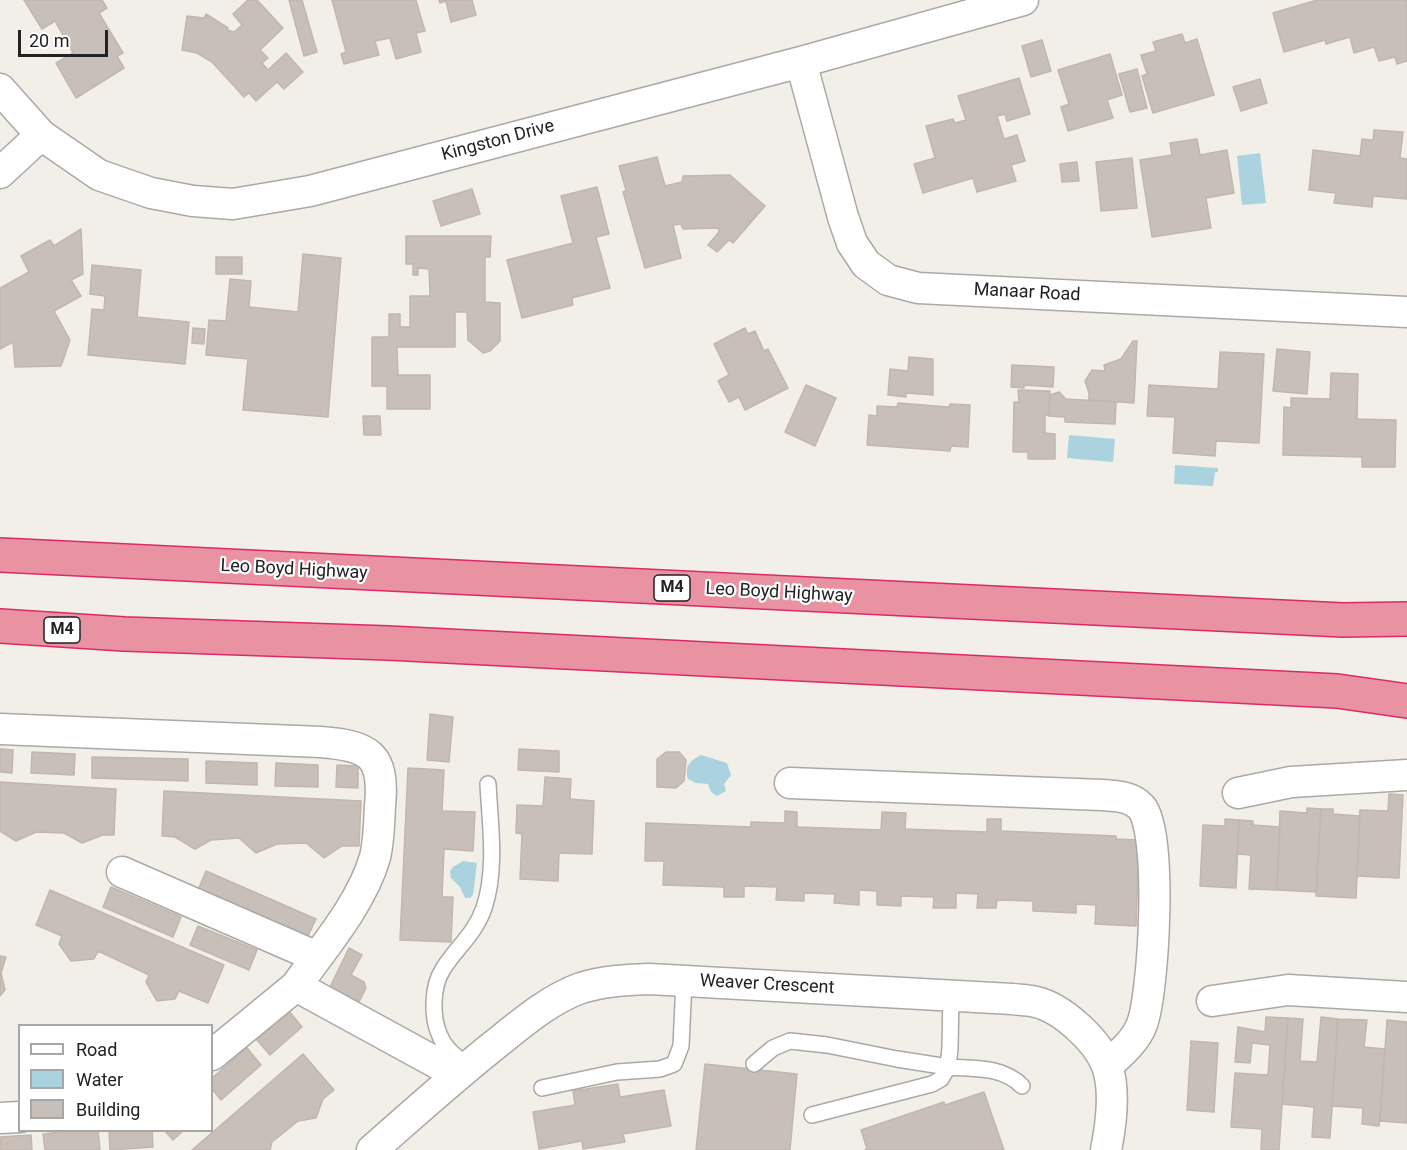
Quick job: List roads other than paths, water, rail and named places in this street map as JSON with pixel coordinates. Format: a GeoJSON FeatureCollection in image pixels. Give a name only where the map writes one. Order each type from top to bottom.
{"type":"FeatureCollection","features":[{"type":"Feature","properties":{"kind":"highway","name":"Leo Boyd Highway"},"geometry":{"type":"LineString","coordinates":[[0,555],[1343,620],[1407,619]]}},
{"type":"Feature","properties":{"kind":"highway","name":"M4"},"geometry":{"type":"LineString","coordinates":[[0,627],[400,644],[1337,691],[1407,701]]}},
{"type":"Feature","properties":{"kind":"highway"},"geometry":{"type":"LineString","coordinates":[[0,637],[124,634]]}},
{"type":"Feature","properties":{"kind":"street","name":"Kingston Drive"},"geometry":{"type":"LineString","coordinates":[[0,89],[41,135],[99,175],[151,193],[193,201],[233,204],[310,190],[801,62],[1023,0]]}},
{"type":"Feature","properties":{"kind":"street","name":"Manaar Road"},"geometry":{"type":"LineString","coordinates":[[801,62],[852,243],[866,264],[888,280],[918,288],[1407,312]]}},
{"type":"Feature","properties":{"kind":"street"},"geometry":{"type":"LineString","coordinates":[[0,173],[41,135]]}},
{"type":"Feature","properties":{"kind":"street"},"geometry":{"type":"LineString","coordinates":[[0,729],[349,744],[366,751],[375,760],[380,775],[381,796],[376,854],[370,872],[353,904],[296,987],[213,1054]]}},
{"type":"Feature","properties":{"kind":"street"},"geometry":{"type":"LineString","coordinates":[[1238,793],[1291,782],[1407,775]]}},
{"type":"Feature","properties":{"kind":"street"},"geometry":{"type":"LineString","coordinates":[[790,783],[1102,795],[1121,797],[1133,801],[1142,808],[1148,819],[1155,887],[1152,975],[1142,1026],[1131,1043],[1107,1066]]}},
{"type":"Feature","properties":{"kind":"street"},"geometry":{"type":"LineString","coordinates":[[122,872],[317,957]]}},
{"type":"Feature","properties":{"kind":"street","name":"Weaver Crescent"},"geometry":{"type":"LineString","coordinates":[[372,1150],[462,1070],[514,1028],[552,1002],[580,989],[612,981],[649,979],[951,995],[1037,1002],[1063,1015],[1090,1039],[1107,1066],[1112,1102],[1111,1126],[1106,1150]]}},
{"type":"Feature","properties":{"kind":"street"},"geometry":{"type":"LineString","coordinates":[[296,987],[462,1070]]}},
{"type":"Feature","properties":{"kind":"street"},"geometry":{"type":"LineString","coordinates":[[1212,1001],[1288,990],[1407,997]]}},
{"type":"Feature","properties":{"kind":"street"},"geometry":{"type":"LineString","coordinates":[[0,1118],[18,1117]]}},
{"type":"Feature","properties":{"kind":"lane"},"geometry":{"type":"LineString","coordinates":[[462,1070],[439,1036],[435,993],[444,966],[471,934],[484,908],[492,855],[488,784]]}},
{"type":"Feature","properties":{"kind":"lane"},"geometry":{"type":"LineString","coordinates":[[542,1088],[617,1072],[660,1069],[674,1064],[681,1046],[684,981]]}},
{"type":"Feature","properties":{"kind":"lane"},"geometry":{"type":"LineString","coordinates":[[812,1115],[932,1084],[941,1079],[948,1067],[951,995]]}},
{"type":"Feature","properties":{"kind":"lane"},"geometry":{"type":"LineString","coordinates":[[754,1064],[773,1048],[790,1041],[827,1045],[948,1067],[1004,1072],[1022,1086]]}},
{"type":"Feature","properties":{"kind":"water"},"geometry":{"type":"Polygon","coordinates":[[[1260,153],[1266,203],[1242,205],[1237,156],[1260,153]]]}},
{"type":"Feature","properties":{"kind":"water"},"geometry":{"type":"Polygon","coordinates":[[[1069,435],[1115,439],[1113,462],[1067,458],[1069,435]]]}},
{"type":"Feature","properties":{"kind":"water"},"geometry":{"type":"Polygon","coordinates":[[[1175,465],[1218,468],[1218,472],[1215,472],[1213,486],[1174,484],[1175,465]]]}},
{"type":"Feature","properties":{"kind":"water"},"geometry":{"type":"Polygon","coordinates":[[[701,755],[727,763],[731,775],[724,784],[726,791],[717,796],[711,792],[708,784],[696,783],[688,779],[689,764],[701,755]]]}},
{"type":"Feature","properties":{"kind":"water"},"geometry":{"type":"Polygon","coordinates":[[[463,861],[477,863],[473,895],[470,898],[465,898],[460,887],[451,878],[450,871],[463,861]]]}}]}
